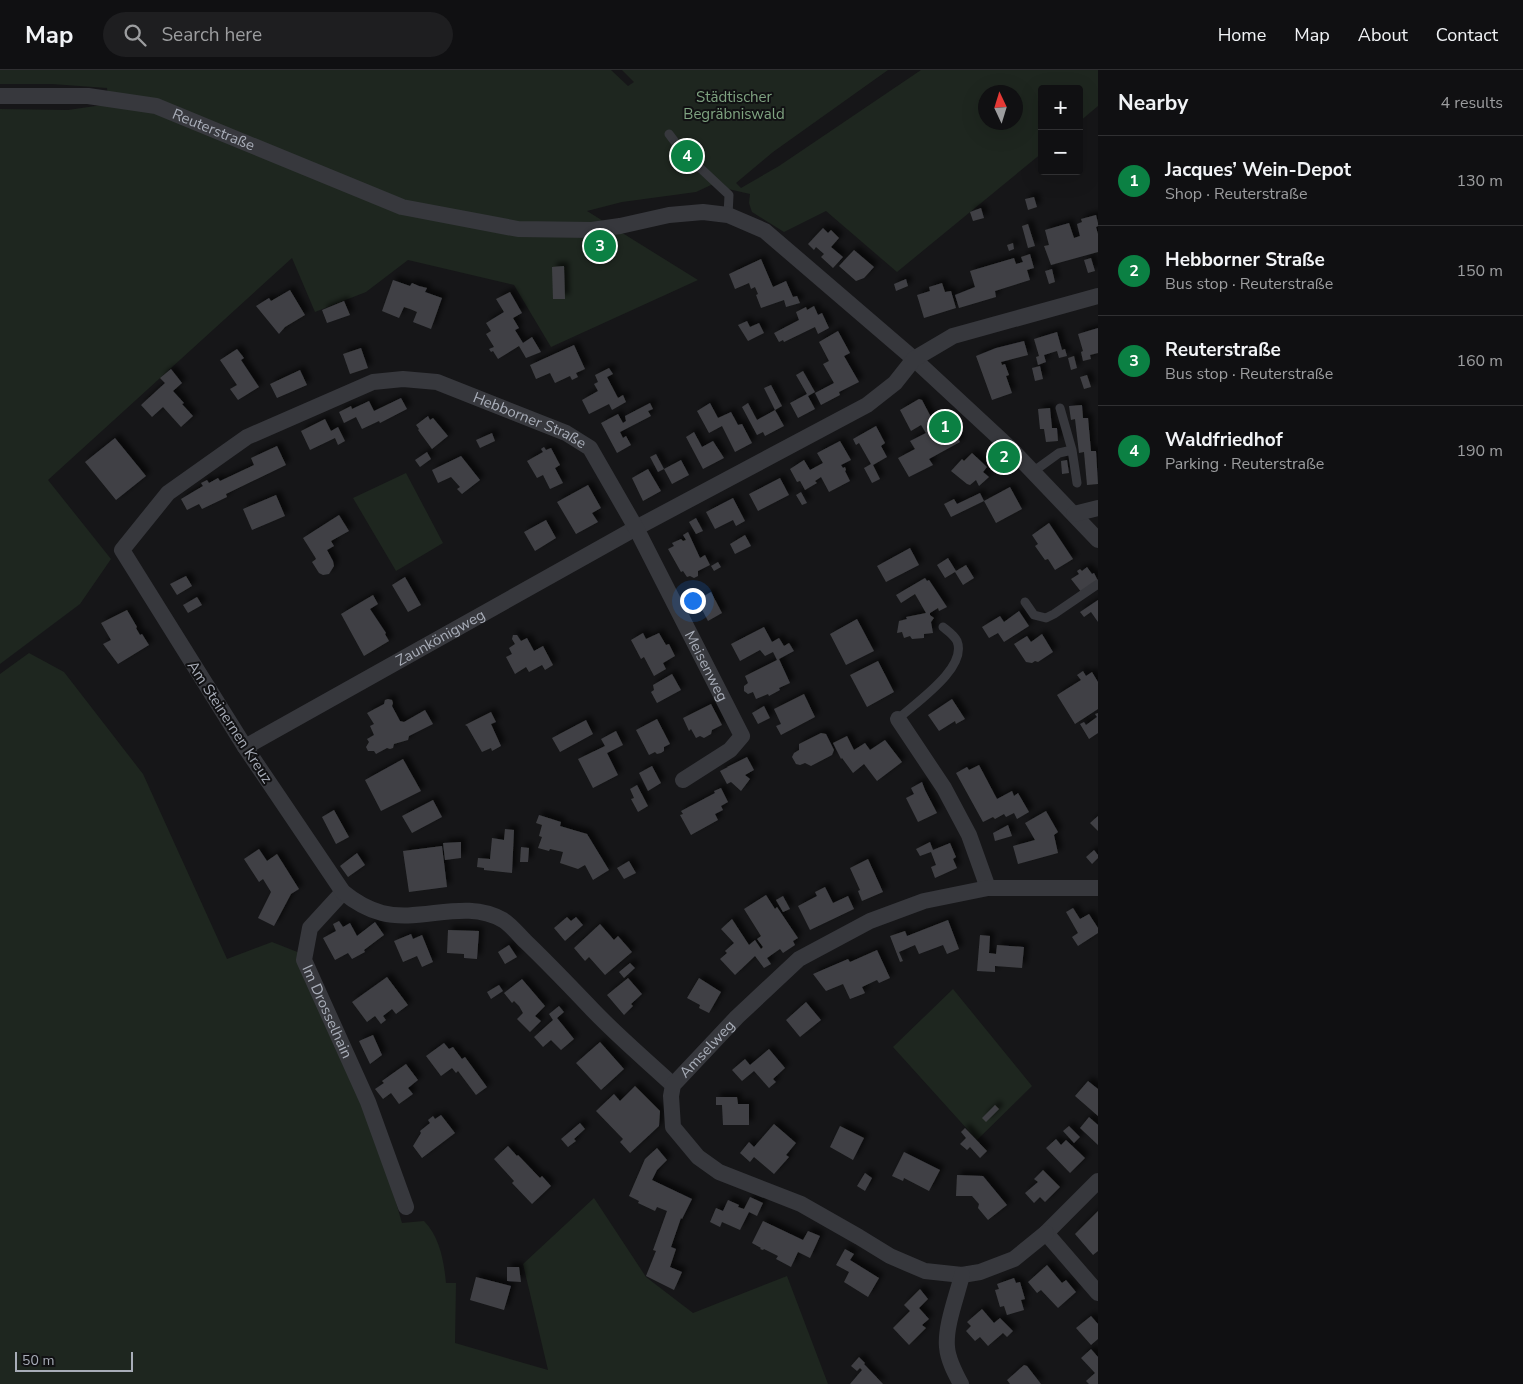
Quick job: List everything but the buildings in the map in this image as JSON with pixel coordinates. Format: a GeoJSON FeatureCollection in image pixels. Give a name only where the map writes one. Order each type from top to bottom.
{"type":"FeatureCollection","features":[{"type":"Feature","properties":{"kind":"street","name":"Reuterstraße"},"geometry":{"type":"LineString","coordinates":[[0,96],[88,96],[156,106],[402,207],[518,229],[592,230],[669,215],[703,212],[728,215],[765,231],[914,359],[1012,449],[1098,540]]}},
{"type":"Feature","properties":{"kind":"street"},"geometry":{"type":"LineString","coordinates":[[636,528],[867,405],[895,383],[914,359],[953,336],[1098,296]]}},
{"type":"Feature","properties":{"kind":"street","name":"Hebborner Straße"},"geometry":{"type":"LineString","coordinates":[[122,550],[168,493],[248,437],[373,382],[403,379],[437,382],[566,433],[590,448],[636,528]]}},
{"type":"Feature","properties":{"kind":"street"},"geometry":{"type":"LineString","coordinates":[[1074,514],[1098,508]]}},
{"type":"Feature","properties":{"kind":"street","name":"Zaunkönigweg"},"geometry":{"type":"LineString","coordinates":[[245,747],[636,528]]}},
{"type":"Feature","properties":{"kind":"street","name":"Meisenweg"},"geometry":{"type":"LineString","coordinates":[[636,528],[742,736],[730,750],[683,780]]}},
{"type":"Feature","properties":{"kind":"street","name":"Am Steinernen Kreuz"},"geometry":{"type":"LineString","coordinates":[[122,550],[245,747],[343,892]]}},
{"type":"Feature","properties":{"kind":"street"},"geometry":{"type":"LineString","coordinates":[[898,719],[944,788],[969,835],[988,888]]}},
{"type":"Feature","properties":{"kind":"street","name":"Amselweg"},"geometry":{"type":"LineString","coordinates":[[1098,888],[988,888],[924,900],[870,921],[799,959],[737,1017],[673,1084],[671,1096],[673,1127],[698,1157],[720,1172],[801,1204],[890,1256],[925,1271],[962,1275],[980,1272],[1014,1259],[1046,1233],[1098,1181]]}},
{"type":"Feature","properties":{"kind":"street"},"geometry":{"type":"LineString","coordinates":[[343,892],[367,908],[384,914],[402,915],[470,910],[486,913],[504,920],[596,1014],[673,1084]]}},
{"type":"Feature","properties":{"kind":"street","name":"Im Drosselhain"},"geometry":{"type":"LineString","coordinates":[[343,892],[310,928],[304,960],[368,1102],[406,1207]]}},
{"type":"Feature","properties":{"kind":"street"},"geometry":{"type":"LineString","coordinates":[[1046,1233],[1098,1293]]}},
{"type":"Feature","properties":{"kind":"street"},"geometry":{"type":"LineString","coordinates":[[960,1384],[950,1362],[947,1334],[962,1275]]}},
{"type":"Feature","properties":{"kind":"lane"},"geometry":{"type":"LineString","coordinates":[[669,134],[681,150],[728,195],[728,215]]}},
{"type":"Feature","properties":{"kind":"lane"},"geometry":{"type":"LineString","coordinates":[[1060,408],[1072,450],[1078,483]]}},
{"type":"Feature","properties":{"kind":"lane"},"geometry":{"type":"LineString","coordinates":[[1034,472],[1059,453],[1072,450]]}},
{"type":"Feature","properties":{"kind":"lane"},"geometry":{"type":"LineString","coordinates":[[1025,602],[1034,615],[1046,618],[1098,584]]}},
{"type":"Feature","properties":{"kind":"lane"},"geometry":{"type":"LineString","coordinates":[[898,719],[955,665],[959,649],[957,641],[943,627]]}},
{"type":"Feature","properties":{"kind":"green space","name":"Städtischer Begräbniswald"},"geometry":{"type":"Polygon","coordinates":[[[0,70],[611,70],[628,86],[634,82],[622,70],[888,70],[773,152],[736,183],[741,188],[779,166],[921,70],[1098,70],[1098,106],[1083,119],[1083,85],[1038,85],[1038,156],[897,272],[826,211],[784,232],[752,212],[749,203],[750,194],[711,185],[696,192],[622,202],[587,211],[698,280],[551,347],[514,285],[408,260],[366,292],[315,312],[292,258],[48,480],[111,559],[80,604],[0,664],[0,109],[68,110],[109,104],[107,88],[52,84],[0,84],[0,70]]]}},
{"type":"Feature","properties":{"kind":"green space"},"geometry":{"type":"Polygon","coordinates":[[[406,473],[443,543],[396,571],[353,498],[406,473]]]}},
{"type":"Feature","properties":{"kind":"green space"},"geometry":{"type":"Polygon","coordinates":[[[29,653],[64,672],[143,774],[227,959],[272,942],[300,953],[382,1154],[402,1223],[424,1221],[434,1234],[437,1242],[446,1283],[456,1283],[455,1343],[548,1370],[523,1264],[594,1198],[646,1277],[693,1313],[787,1276],[828,1384],[0,1384],[0,674],[29,653]]]}},
{"type":"Feature","properties":{"kind":"green space"},"geometry":{"type":"Polygon","coordinates":[[[953,989],[1032,1086],[977,1140],[893,1047],[953,989]]]}},
{"type":"Feature","properties":{"kind":"place","name":"Waldfriedhof"},"geometry":{"type":"Point","coordinates":[687,156]}},
{"type":"Feature","properties":{"kind":"place","name":"Reuterstraße"},"geometry":{"type":"Point","coordinates":[600,246]}},
{"type":"Feature","properties":{"kind":"place","name":"Jacques’ Wein-Depot"},"geometry":{"type":"Point","coordinates":[945,427]}},
{"type":"Feature","properties":{"kind":"place","name":"Hebborner Straße"},"geometry":{"type":"Point","coordinates":[1004,457]}}]}
